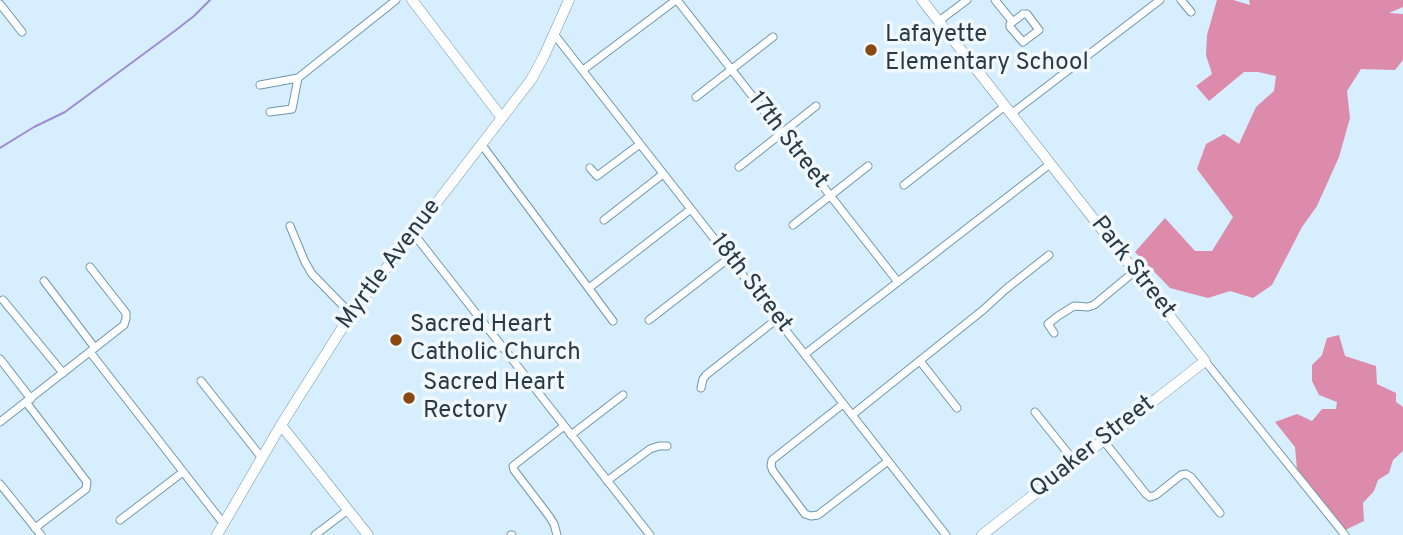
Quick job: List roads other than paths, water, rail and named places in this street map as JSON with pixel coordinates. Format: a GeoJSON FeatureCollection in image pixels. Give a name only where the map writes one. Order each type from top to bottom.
{"type":"FeatureCollection","features":[{"type":"Feature","properties":{"kind":"street"},"geometry":{"type":"LineString","coordinates":[[260,85],[298,78],[396,0]]}},
{"type":"Feature","properties":{"kind":"street"},"geometry":{"type":"LineString","coordinates":[[412,0],[502,118]]}},
{"type":"Feature","properties":{"kind":"street","name":"Myrtle Avenue"},"geometry":{"type":"LineString","coordinates":[[217,535],[281,425],[351,314],[531,80],[569,0]]}},
{"type":"Feature","properties":{"kind":"street"},"geometry":{"type":"LineString","coordinates":[[583,70],[676,0]]}},
{"type":"Feature","properties":{"kind":"street","name":"17th Street"},"geometry":{"type":"LineString","coordinates":[[676,0],[898,282]]}},
{"type":"Feature","properties":{"kind":"street","name":"Park Street"},"geometry":{"type":"LineString","coordinates":[[922,0],[1345,535]]}},
{"type":"Feature","properties":{"kind":"street"},"geometry":{"type":"LineString","coordinates":[[939,21],[967,0]]}},
{"type":"Feature","properties":{"kind":"street"},"geometry":{"type":"LineString","coordinates":[[995,0],[1012,21]]}},
{"type":"Feature","properties":{"kind":"street"},"geometry":{"type":"LineString","coordinates":[[904,185],[1160,0]]}},
{"type":"Feature","properties":{"kind":"street"},"geometry":{"type":"LineString","coordinates":[[1181,0],[1191,12]]}},
{"type":"Feature","properties":{"kind":"street"},"geometry":{"type":"LineString","coordinates":[[0,4],[22,32]]}},
{"type":"Feature","properties":{"kind":"street","name":"18th Street"},"geometry":{"type":"LineString","coordinates":[[554,34],[946,535]]}},
{"type":"Feature","properties":{"kind":"street"},"geometry":{"type":"LineString","coordinates":[[696,97],[774,37]]}},
{"type":"Feature","properties":{"kind":"street"},"geometry":{"type":"LineString","coordinates":[[270,112],[292,109],[298,78]]}},
{"type":"Feature","properties":{"kind":"street"},"geometry":{"type":"LineString","coordinates":[[739,167],[816,106]]}},
{"type":"Feature","properties":{"kind":"street"},"geometry":{"type":"LineString","coordinates":[[590,168],[597,176],[640,144]]}},
{"type":"Feature","properties":{"kind":"street"},"geometry":{"type":"LineString","coordinates":[[482,145],[613,321]]}},
{"type":"Feature","properties":{"kind":"street"},"geometry":{"type":"LineString","coordinates":[[804,354],[1050,164]]}},
{"type":"Feature","properties":{"kind":"street"},"geometry":{"type":"LineString","coordinates":[[793,225],[868,166]]}},
{"type":"Feature","properties":{"kind":"street"},"geometry":{"type":"LineString","coordinates":[[604,220],[663,174]]}},
{"type":"Feature","properties":{"kind":"street"},"geometry":{"type":"LineString","coordinates":[[589,289],[691,209]]}},
{"type":"Feature","properties":{"kind":"street"},"geometry":{"type":"LineString","coordinates":[[290,226],[312,274],[351,314]]}},
{"type":"Feature","properties":{"kind":"street"},"geometry":{"type":"LineString","coordinates":[[413,233],[650,535]]}},
{"type":"Feature","properties":{"kind":"street"},"geometry":{"type":"LineString","coordinates":[[852,415],[1049,255]]}},
{"type":"Feature","properties":{"kind":"street"},"geometry":{"type":"LineString","coordinates":[[649,320],[729,258]]}},
{"type":"Feature","properties":{"kind":"street"},"geometry":{"type":"LineString","coordinates":[[0,422],[125,323],[126,313],[90,267]]}},
{"type":"Feature","properties":{"kind":"street"},"geometry":{"type":"LineString","coordinates":[[1054,333],[1048,324],[1058,316],[1074,306],[1094,305],[1135,271]]}},
{"type":"Feature","properties":{"kind":"street"},"geometry":{"type":"LineString","coordinates":[[44,281],[223,523]]}},
{"type":"Feature","properties":{"kind":"street"},"geometry":{"type":"LineString","coordinates":[[3,300],[63,373]]}},
{"type":"Feature","properties":{"kind":"street"},"geometry":{"type":"LineString","coordinates":[[701,388],[706,375],[777,319]]}},
{"type":"Feature","properties":{"kind":"street"},"geometry":{"type":"LineString","coordinates":[[0,359],[87,482],[86,489],[38,532],[0,484]]}},
{"type":"Feature","properties":{"kind":"street"},"geometry":{"type":"LineString","coordinates":[[920,361],[957,408]]}},
{"type":"Feature","properties":{"kind":"street","name":"Quaker Street"},"geometry":{"type":"LineString","coordinates":[[982,535],[1205,361]]}},
{"type":"Feature","properties":{"kind":"street"},"geometry":{"type":"LineString","coordinates":[[201,381],[262,458]]}},
{"type":"Feature","properties":{"kind":"street"},"geometry":{"type":"LineString","coordinates":[[571,435],[623,395]]}},
{"type":"Feature","properties":{"kind":"street"},"geometry":{"type":"LineString","coordinates":[[843,404],[772,460],[773,471],[806,514],[818,515],[888,461]]}},
{"type":"Feature","properties":{"kind":"street"},"geometry":{"type":"LineString","coordinates":[[1035,412],[1075,463]]}},
{"type":"Feature","properties":{"kind":"street"},"geometry":{"type":"LineString","coordinates":[[281,425],[368,535]]}},
{"type":"Feature","properties":{"kind":"street"},"geometry":{"type":"LineString","coordinates":[[557,535],[550,516],[513,466],[564,426]]}},
{"type":"Feature","properties":{"kind":"street"},"geometry":{"type":"LineString","coordinates":[[1103,440],[1150,497],[1186,474],[1220,513]]}},
{"type":"Feature","properties":{"kind":"street"},"geometry":{"type":"LineString","coordinates":[[607,481],[650,449],[667,446]]}},
{"type":"Feature","properties":{"kind":"street"},"geometry":{"type":"LineString","coordinates":[[120,520],[183,472]]}},
{"type":"Feature","properties":{"kind":"street"},"geometry":{"type":"LineString","coordinates":[[315,535],[348,510]]}},
{"type":"Feature","properties":{"kind":"waterway"},"geometry":{"type":"LineString","coordinates":[[0,148],[65,112],[176,30],[210,0]]}},
{"type":"Feature","properties":{"kind":"place","name":"Lafayette Elementary School"},"geometry":{"type":"Point","coordinates":[871,50]}},
{"type":"Feature","properties":{"kind":"place","name":"Sacred Heart Catholic Church"},"geometry":{"type":"Point","coordinates":[396,340]}},
{"type":"Feature","properties":{"kind":"place","name":"Sacred Heart Rectory"},"geometry":{"type":"Point","coordinates":[409,398]}}]}
